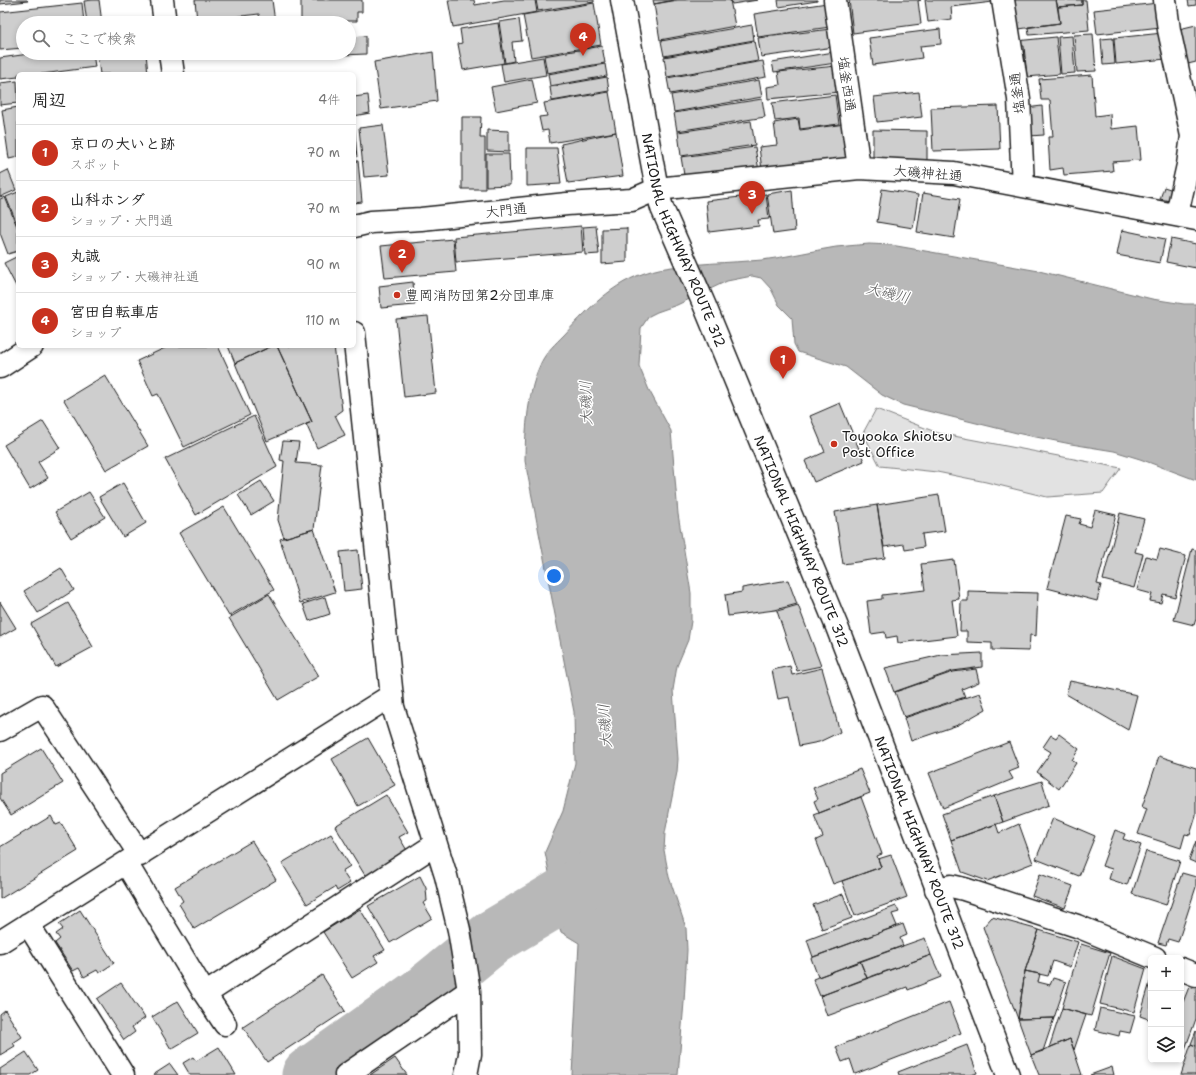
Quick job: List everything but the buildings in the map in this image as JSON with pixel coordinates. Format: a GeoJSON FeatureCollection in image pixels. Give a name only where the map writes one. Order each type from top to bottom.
{"type":"FeatureCollection","features":[{"type":"Feature","properties":{"kind":"main road"},"geometry":{"type":"LineString","coordinates":[[162,0],[164,16]]}},
{"type":"Feature","properties":{"kind":"main road","name":"NATIONAL HIGHWAY ROUTE 312"},"geometry":{"type":"LineString","coordinates":[[622,0],[659,199],[704,304],[837,627],[1008,1075]]}},
{"type":"Feature","properties":{"kind":"main road","name":"塩釜西通"},"geometry":{"type":"LineString","coordinates":[[836,0],[859,168]]}},
{"type":"Feature","properties":{"kind":"main road","name":"塩釜通"},"geometry":{"type":"LineString","coordinates":[[1003,0],[1019,99],[1023,186]]}},
{"type":"Feature","properties":{"kind":"main road"},"geometry":{"type":"LineString","coordinates":[[1165,0],[1169,30],[1192,136],[1188,165],[1187,217]]}},
{"type":"Feature","properties":{"kind":"main road"},"geometry":{"type":"LineString","coordinates":[[171,60],[173,72]]}},
{"type":"Feature","properties":{"kind":"main road","name":"大磯神社通"},"geometry":{"type":"LineString","coordinates":[[659,199],[859,168],[954,173],[1187,217]]}},
{"type":"Feature","properties":{"kind":"main road","name":"大門通"},"geometry":{"type":"LineString","coordinates":[[356,226],[371,222],[421,219],[559,205],[659,199]]}},
{"type":"Feature","properties":{"kind":"main road"},"geometry":{"type":"LineString","coordinates":[[0,368],[29,348]]}},
{"type":"Feature","properties":{"kind":"main road"},"geometry":{"type":"LineString","coordinates":[[356,348],[393,707],[446,876],[459,930],[469,991],[470,1054],[466,1075]]}},
{"type":"Feature","properties":{"kind":"main road"},"geometry":{"type":"LineString","coordinates":[[0,942],[392,695]]}},
{"type":"Feature","properties":{"kind":"main road"},"geometry":{"type":"LineString","coordinates":[[0,730],[42,706],[133,859],[205,994],[225,1024]]}},
{"type":"Feature","properties":{"kind":"main road"},"geometry":{"type":"LineString","coordinates":[[205,994],[436,844]]}},
{"type":"Feature","properties":{"kind":"main road"},"geometry":{"type":"LineString","coordinates":[[936,889],[952,886],[972,892],[1077,926],[1148,955]]}},
{"type":"Feature","properties":{"kind":"main road"},"geometry":{"type":"LineString","coordinates":[[28,924],[123,1075]]}},
{"type":"Feature","properties":{"kind":"main road"},"geometry":{"type":"LineString","coordinates":[[1184,970],[1196,975]]}},
{"type":"Feature","properties":{"kind":"main road"},"geometry":{"type":"LineString","coordinates":[[346,1075],[469,991]]}},
{"type":"Feature","properties":{"kind":"shaded area"},"geometry":{"type":"Polygon","coordinates":[[[876,409],[938,433],[1121,468],[1103,493],[1047,497],[937,472],[880,466],[863,433],[876,409]]]}},
{"type":"Feature","properties":{"kind":"water","name":"大磯川"},"geometry":{"type":"Polygon","coordinates":[[[869,244],[891,245],[1039,271],[1152,299],[1184,304],[1196,304],[1196,480],[1114,451],[1021,434],[903,405],[882,395],[846,367],[798,352],[794,344],[792,318],[779,305],[771,289],[761,278],[752,276],[727,281],[677,305],[649,316],[641,328],[639,366],[649,390],[671,431],[678,514],[691,593],[691,621],[688,640],[677,666],[673,690],[678,759],[677,772],[665,833],[664,850],[669,877],[686,928],[687,950],[678,1075],[572,1075],[579,943],[561,932],[545,852],[563,811],[575,763],[574,712],[525,461],[528,410],[537,373],[548,351],[595,303],[618,286],[644,273],[672,267],[762,260],[836,247],[869,244]]]}},
{"type":"Feature","properties":{"kind":"waterway"},"geometry":{"type":"LineString","coordinates":[[309,1075],[424,993],[493,937],[614,865]]}},
{"type":"Feature","properties":{"kind":"place","name":"宮田自転車店"},"geometry":{"type":"Point","coordinates":[583,56]}},
{"type":"Feature","properties":{"kind":"place","name":"丸誠"},"geometry":{"type":"Point","coordinates":[752,214]}},
{"type":"Feature","properties":{"kind":"place","name":"山科ホンダ"},"geometry":{"type":"Point","coordinates":[402,273]}},
{"type":"Feature","properties":{"kind":"place","name":"豊岡消防団第2分団車庫"},"geometry":{"type":"Point","coordinates":[397,295]}},
{"type":"Feature","properties":{"kind":"place","name":"京口の大いと跡"},"geometry":{"type":"Point","coordinates":[783,379]}},
{"type":"Feature","properties":{"kind":"place","name":"Toyooka Shiotsu Post Office"},"geometry":{"type":"Point","coordinates":[834,444]}}]}
